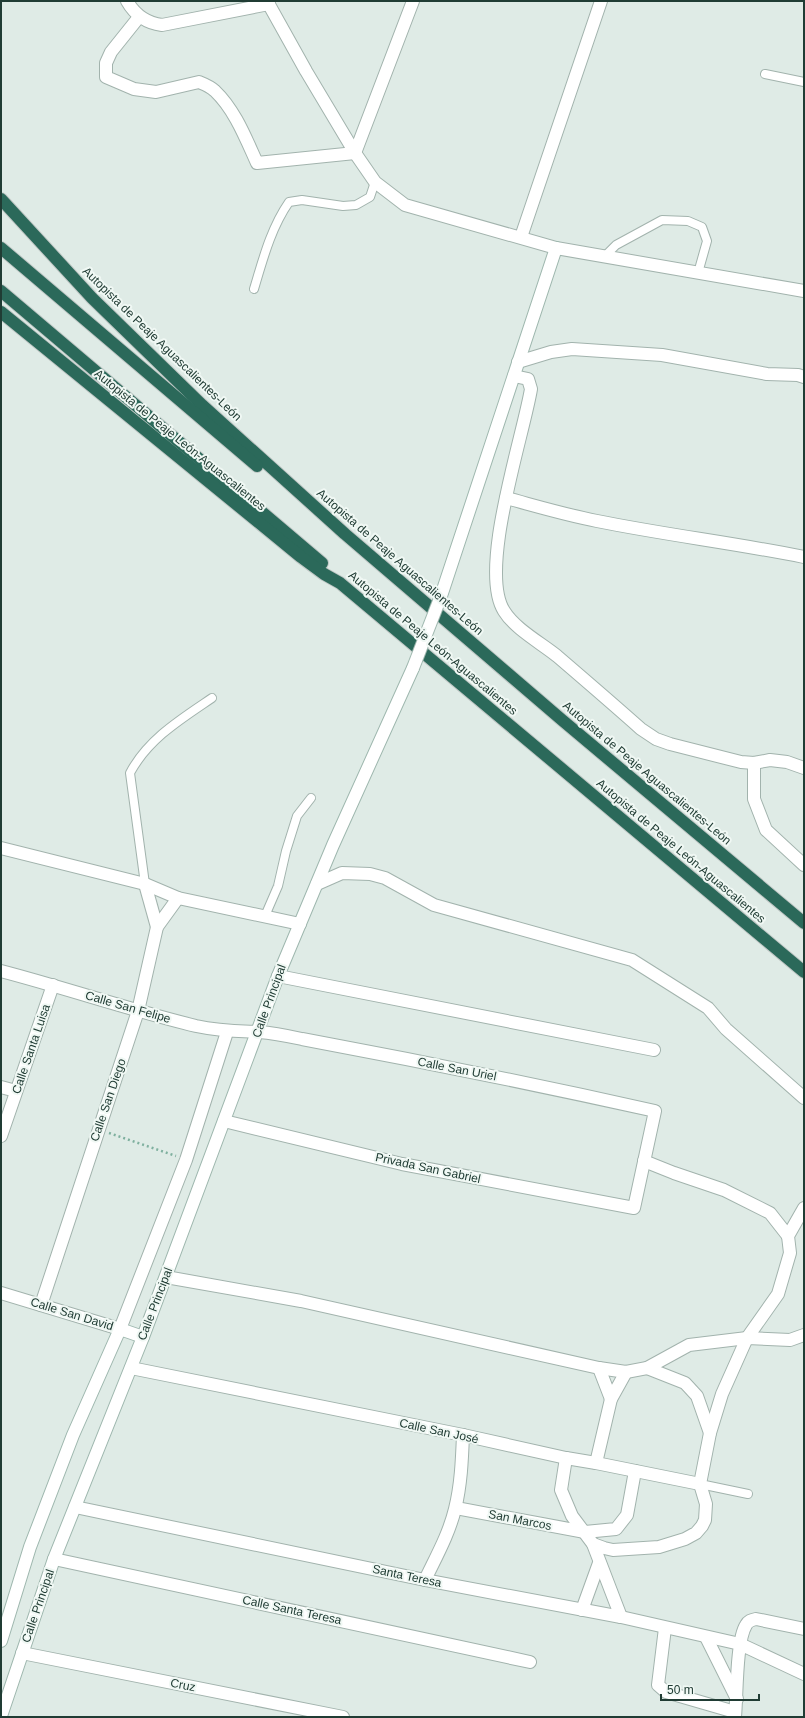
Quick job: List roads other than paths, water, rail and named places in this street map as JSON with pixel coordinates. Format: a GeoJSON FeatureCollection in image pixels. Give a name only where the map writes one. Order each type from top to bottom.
{"type":"FeatureCollection","features":[{"type":"Feature","properties":{"kind":"highway","name":"Autopista de Peaje Aguascalientes-León"},"geometry":{"type":"LineString","coordinates":[[1,199],[92,298],[191,395],[345,534],[562,720],[804,923]]}},
{"type":"Feature","properties":{"kind":"highway"},"geometry":{"type":"LineString","coordinates":[[1,248],[203,421],[306,506],[345,534]]}},
{"type":"Feature","properties":{"kind":"highway"},"geometry":{"type":"LineString","coordinates":[[1,291],[308,551],[330,570],[340,583]]}},
{"type":"Feature","properties":{"kind":"highway","name":"Autopista de Peaje León-Aguascalientes"},"geometry":{"type":"LineString","coordinates":[[1,312],[296,552],[324,574],[340,583],[804,972]]}},
{"type":"Feature","properties":{"kind":"street"},"geometry":{"type":"LineString","coordinates":[[127,1],[139,17],[151,23],[162,25],[268,2],[306,71],[355,153],[375,182],[405,205],[556,248],[804,291]]}},
{"type":"Feature","properties":{"kind":"street"},"geometry":{"type":"LineString","coordinates":[[355,153],[414,1]]}},
{"type":"Feature","properties":{"kind":"street"},"geometry":{"type":"LineString","coordinates":[[521,237],[601,1]]}},
{"type":"Feature","properties":{"kind":"street"},"geometry":{"type":"LineString","coordinates":[[139,17],[111,52],[106,63],[106,77],[134,89],[156,92],[199,82],[215,90],[239,125],[257,163],[355,153]]}},
{"type":"Feature","properties":{"kind":"street","name":"Calle Principal"},"geometry":{"type":"LineString","coordinates":[[1,1716],[54,1559],[143,1337],[278,976],[314,888],[413,668],[441,596],[556,248]]}},
{"type":"Feature","properties":{"kind":"street"},"geometry":{"type":"LineString","coordinates":[[518,362],[551,352],[572,349],[662,355],[767,374],[798,375],[804,377]]}},
{"type":"Feature","properties":{"kind":"street"},"geometry":{"type":"LineString","coordinates":[[514,376],[528,379],[531,389],[506,498],[497,555],[496,578],[498,594],[504,611],[518,626],[556,655],[641,729],[656,739],[741,762],[754,763],[770,760],[787,762],[804,768]]}},
{"type":"Feature","properties":{"kind":"street"},"geometry":{"type":"LineString","coordinates":[[506,498],[595,521],[804,557]]}},
{"type":"Feature","properties":{"kind":"street"},"geometry":{"type":"LineString","coordinates":[[754,763],[754,799],[766,830],[804,865]]}},
{"type":"Feature","properties":{"kind":"street"},"geometry":{"type":"LineString","coordinates":[[1,848],[145,884],[178,898],[300,924]]}},
{"type":"Feature","properties":{"kind":"street"},"geometry":{"type":"LineString","coordinates":[[314,888],[342,873],[370,874],[384,878],[434,905],[632,960],[708,1008],[726,1029],[804,1098]]}},
{"type":"Feature","properties":{"kind":"street"},"geometry":{"type":"LineString","coordinates":[[145,884],[157,927]]}},
{"type":"Feature","properties":{"kind":"street","name":"Calle San Diego"},"geometry":{"type":"LineString","coordinates":[[41,1305],[138,1011],[157,927],[178,898]]}},
{"type":"Feature","properties":{"kind":"street","name":"Calle San Felipe"},"geometry":{"type":"LineString","coordinates":[[1,971],[138,1011],[196,1026],[227,1032],[258,1032]]}},
{"type":"Feature","properties":{"kind":"street"},"geometry":{"type":"LineString","coordinates":[[278,976],[654,1050]]}},
{"type":"Feature","properties":{"kind":"street","name":"Calle Santa Luisa"},"geometry":{"type":"LineString","coordinates":[[2,1132],[53,985]]}},
{"type":"Feature","properties":{"kind":"street"},"geometry":{"type":"LineString","coordinates":[[1,1641],[30,1547],[70,1442],[120,1329],[186,1160],[227,1032]]}},
{"type":"Feature","properties":{"kind":"street","name":"Calle San Uriel"},"geometry":{"type":"LineString","coordinates":[[258,1032],[278,1034],[464,1070],[655,1111],[644,1161]]}},
{"type":"Feature","properties":{"kind":"street"},"geometry":{"type":"LineString","coordinates":[[1,1087],[16,1091]]}},
{"type":"Feature","properties":{"kind":"street","name":"Privada San Gabriel"},"geometry":{"type":"LineString","coordinates":[[224,1121],[402,1164],[634,1208],[644,1161]]}},
{"type":"Feature","properties":{"kind":"street"},"geometry":{"type":"LineString","coordinates":[[593,1544],[604,1548],[628,1550],[659,1547],[686,1539],[696,1533],[705,1520],[706,1504],[700,1484],[710,1433],[722,1394],[748,1338],[778,1294],[790,1253],[788,1236],[770,1213],[724,1190],[674,1174],[644,1161]]}},
{"type":"Feature","properties":{"kind":"street"},"geometry":{"type":"LineString","coordinates":[[788,1236],[804,1208]]}},
{"type":"Feature","properties":{"kind":"street"},"geometry":{"type":"LineString","coordinates":[[166,1277],[301,1301],[599,1368],[626,1372],[647,1368],[689,1345],[748,1338],[790,1340],[804,1335]]}},
{"type":"Feature","properties":{"kind":"street","name":"Calle San David"},"geometry":{"type":"LineString","coordinates":[[1,1294],[143,1337]]}},
{"type":"Feature","properties":{"kind":"street","name":"Calle San José"},"geometry":{"type":"LineString","coordinates":[[131,1368],[463,1435],[566,1458],[700,1484]]}},
{"type":"Feature","properties":{"kind":"street"},"geometry":{"type":"LineString","coordinates":[[599,1368],[611,1399]]}},
{"type":"Feature","properties":{"kind":"street"},"geometry":{"type":"LineString","coordinates":[[647,1368],[685,1383],[697,1396],[710,1433]]}},
{"type":"Feature","properties":{"kind":"street"},"geometry":{"type":"LineString","coordinates":[[596,1463],[611,1399],[626,1372]]}},
{"type":"Feature","properties":{"kind":"street"},"geometry":{"type":"LineString","coordinates":[[425,1580],[448,1531],[456,1508],[460,1484],[463,1435]]}},
{"type":"Feature","properties":{"kind":"street"},"geometry":{"type":"LineString","coordinates":[[566,1458],[561,1490],[572,1516],[593,1544],[620,1617]]}},
{"type":"Feature","properties":{"kind":"street","name":"San Marcos"},"geometry":{"type":"LineString","coordinates":[[456,1508],[585,1532],[616,1529],[627,1515],[635,1471]]}},
{"type":"Feature","properties":{"kind":"street","name":"Santa Teresa"},"geometry":{"type":"LineString","coordinates":[[75,1507],[425,1580],[620,1617],[740,1644],[804,1674]]}},
{"type":"Feature","properties":{"kind":"street","name":"Calle Santa Teresa"},"geometry":{"type":"LineString","coordinates":[[54,1559],[530,1662]]}},
{"type":"Feature","properties":{"kind":"street"},"geometry":{"type":"LineString","coordinates":[[582,1610],[599,1562]]}},
{"type":"Feature","properties":{"kind":"street"},"geometry":{"type":"LineString","coordinates":[[665,1628],[658,1685],[666,1692],[735,1714],[740,1644],[744,1629],[751,1620],[756,1619],[804,1629]]}},
{"type":"Feature","properties":{"kind":"street"},"geometry":{"type":"LineString","coordinates":[[706,1637],[736,1699]]}},
{"type":"Feature","properties":{"kind":"street","name":"Cruz"},"geometry":{"type":"LineString","coordinates":[[22,1653],[343,1717]]}},
{"type":"Feature","properties":{"kind":"lane"},"geometry":{"type":"LineString","coordinates":[[765,74],[804,82]]}},
{"type":"Feature","properties":{"kind":"lane"},"geometry":{"type":"LineString","coordinates":[[254,289],[264,252],[281,214],[289,202],[302,200],[342,206],[356,205],[370,197],[375,182]]}},
{"type":"Feature","properties":{"kind":"lane"},"geometry":{"type":"LineString","coordinates":[[604,257],[616,244],[662,220],[688,220],[702,227],[707,241],[698,273]]}},
{"type":"Feature","properties":{"kind":"lane"},"geometry":{"type":"LineString","coordinates":[[145,884],[130,772],[136,761],[163,732],[212,698]]}},
{"type":"Feature","properties":{"kind":"lane"},"geometry":{"type":"LineString","coordinates":[[265,916],[278,886],[286,851],[297,816],[311,798]]}},
{"type":"Feature","properties":{"kind":"lane","name":"Calle San José"},"geometry":{"type":"LineString","coordinates":[[700,1484],[748,1494]]}}]}
